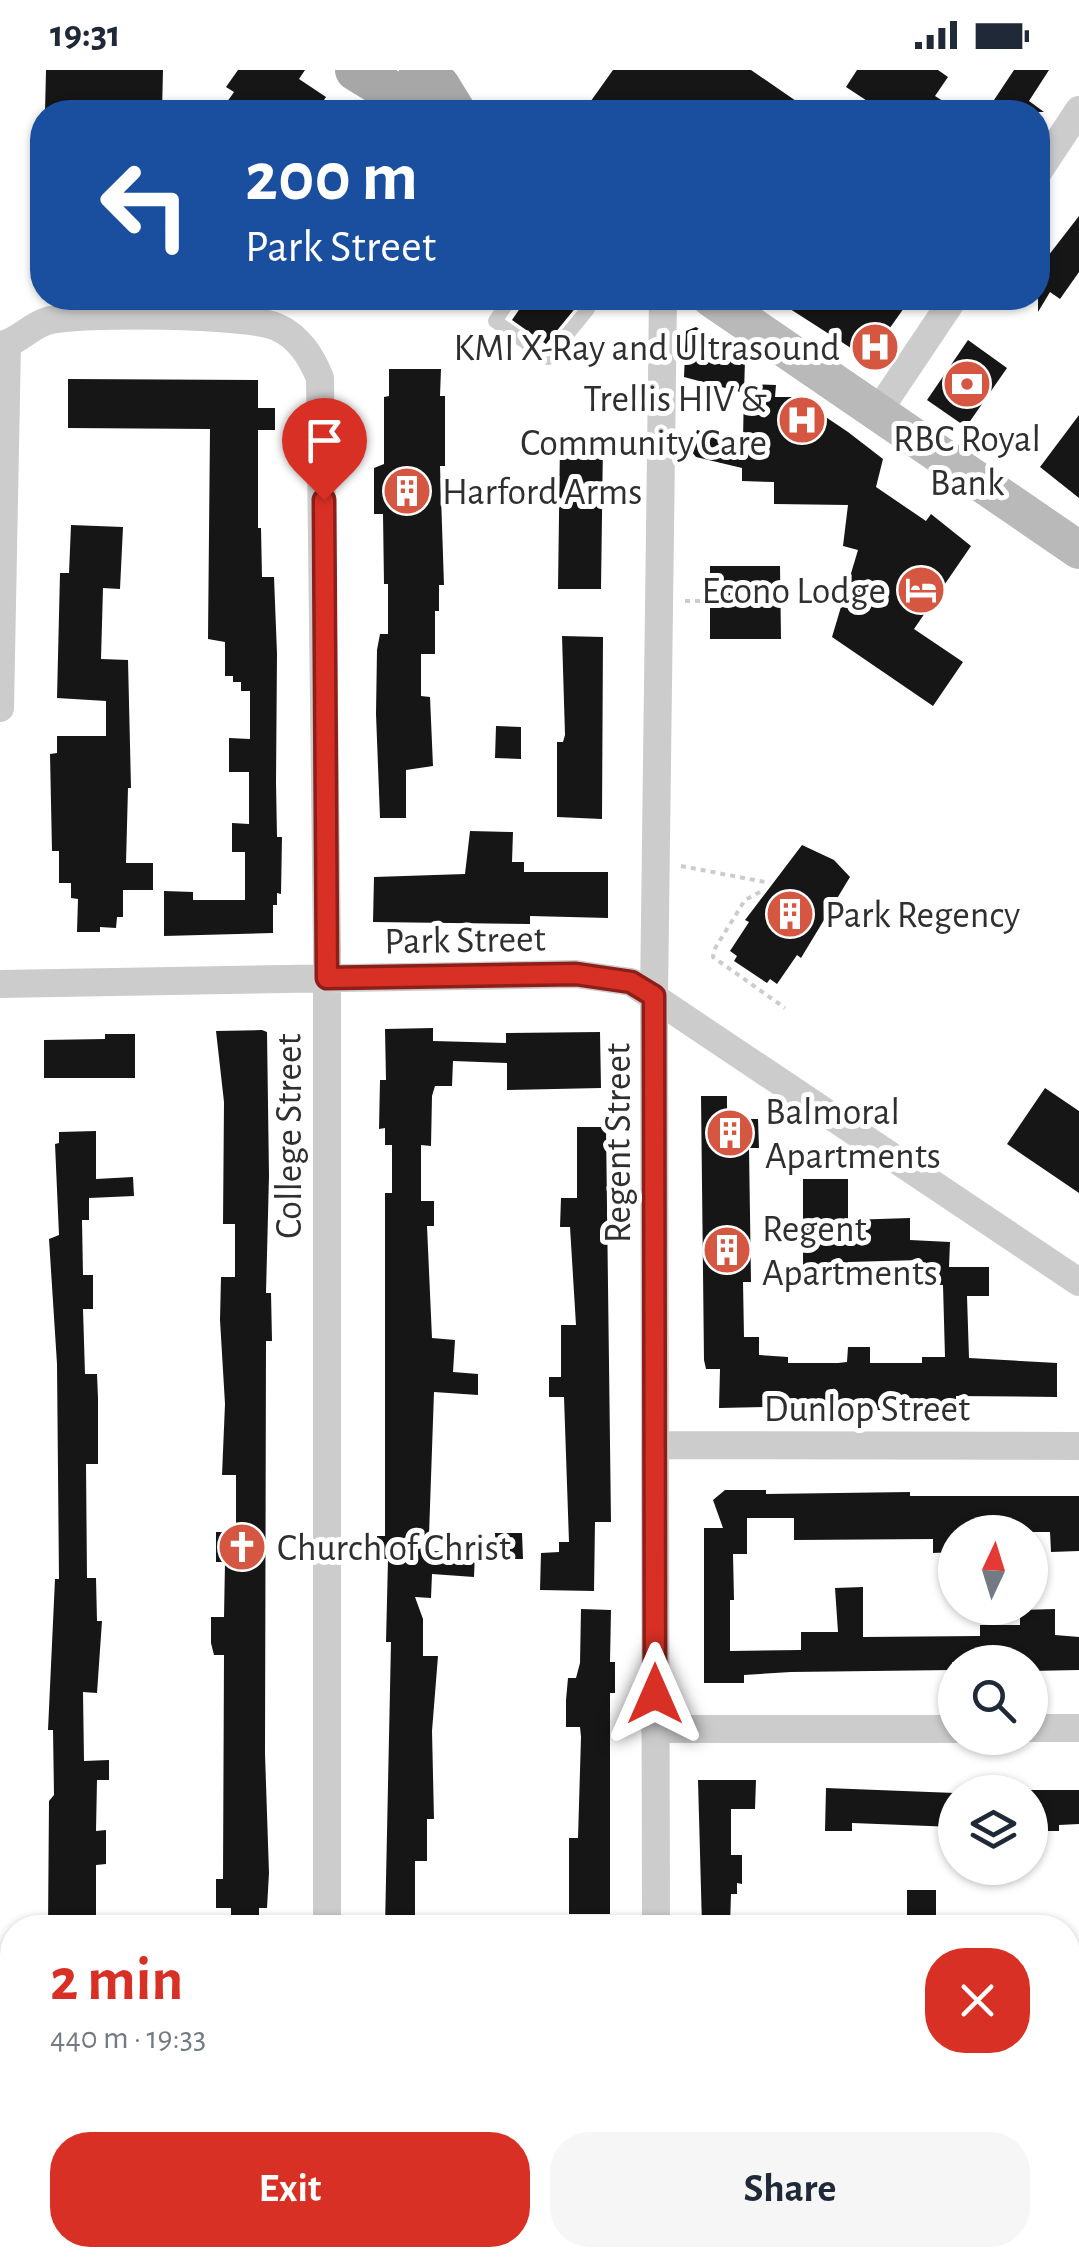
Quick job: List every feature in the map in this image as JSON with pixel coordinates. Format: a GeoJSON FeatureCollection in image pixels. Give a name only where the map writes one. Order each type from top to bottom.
{"type":"FeatureCollection","features":[{"type":"Feature","properties":{"kind":"main road"},"geometry":{"type":"LineString","coordinates":[[356,70],[405,100]]}},
{"type":"Feature","properties":{"kind":"main road"},"geometry":{"type":"LineString","coordinates":[[420,70],[440,86],[448,100]]}},
{"type":"Feature","properties":{"kind":"main road"},"geometry":{"type":"LineString","coordinates":[[730,310],[1079,550]]}},
{"type":"Feature","properties":{"kind":"street"},"geometry":{"type":"LineString","coordinates":[[1050,154],[1079,110]]}},
{"type":"Feature","properties":{"kind":"street","name":"Regent Street"},"geometry":{"type":"LineString","coordinates":[[656,1915],[654,996],[662,310]]}},
{"type":"Feature","properties":{"kind":"street"},"geometry":{"type":"LineString","coordinates":[[879,410],[946,310]]}},
{"type":"Feature","properties":{"kind":"street","name":"College Street"},"geometry":{"type":"LineString","coordinates":[[4,344],[34,326],[64,318],[248,320],[280,328],[305,348],[323,396],[327,1915]]}},
{"type":"Feature","properties":{"kind":"street"},"geometry":{"type":"LineString","coordinates":[[0,708],[4,344]]}},
{"type":"Feature","properties":{"kind":"street","name":"Park Street"},"geometry":{"type":"LineString","coordinates":[[0,984],[576,974],[631,982],[1079,1282]]}},
{"type":"Feature","properties":{"kind":"street","name":"Dunlop Street"},"geometry":{"type":"LineString","coordinates":[[655,1446],[1079,1446]]}},
{"type":"Feature","properties":{"kind":"street"},"geometry":{"type":"LineString","coordinates":[[656,1729],[938,1728]]}},
{"type":"Feature","properties":{"kind":"street"},"geometry":{"type":"LineString","coordinates":[[1048,1728],[1079,1728]]}},
{"type":"Feature","properties":{"kind":"lane"},"geometry":{"type":"LineString","coordinates":[[504,310],[495,322],[548,358],[588,310]]}},
{"type":"Feature","properties":{"kind":"path"},"geometry":{"type":"LineString","coordinates":[[679,600],[710,602]]}},
{"type":"Feature","properties":{"kind":"path"},"geometry":{"type":"LineString","coordinates":[[676,865],[765,882]]}},
{"type":"Feature","properties":{"kind":"path"},"geometry":{"type":"LineString","coordinates":[[760,892],[745,900],[713,957],[785,1008]]}},
{"type":"Feature","properties":{"kind":"building"},"geometry":{"type":"Polygon","coordinates":[[[46,70],[163,70],[162,100],[45,100],[46,70]]]}},
{"type":"Feature","properties":{"kind":"building"},"geometry":{"type":"Polygon","coordinates":[[[238,70],[305,70],[299,79],[326,97],[228,100],[234,92],[226,87],[238,70]]]}},
{"type":"Feature","properties":{"kind":"building"},"geometry":{"type":"Polygon","coordinates":[[[613,70],[751,70],[795,100],[592,100],[613,70]]]}},
{"type":"Feature","properties":{"kind":"building"},"geometry":{"type":"Polygon","coordinates":[[[857,70],[938,70],[948,77],[935,96],[941,100],[866,100],[846,87],[857,70]]]}},
{"type":"Feature","properties":{"kind":"building"},"geometry":{"type":"Polygon","coordinates":[[[1014,70],[1049,70],[1030,100],[994,100],[1014,70]]]}},
{"type":"Feature","properties":{"kind":"building"},"geometry":{"type":"Polygon","coordinates":[[[1079,216],[1079,272],[1060,299],[1050,292],[1050,253],[1079,216]]]}},
{"type":"Feature","properties":{"kind":"building"},"geometry":{"type":"Polygon","coordinates":[[[519,310],[574,310],[546,344],[512,320],[519,310]]]}},
{"type":"Feature","properties":{"kind":"building"},"geometry":{"type":"Polygon","coordinates":[[[792,310],[903,310],[868,359],[792,310]]]}},
{"type":"Feature","properties":{"kind":"building"},"geometry":{"type":"Polygon","coordinates":[[[696,327],[745,360],[744,393],[684,377],[686,331],[696,327]]]}},
{"type":"Feature","properties":{"kind":"building","name":"RBC Royal Bank"},"geometry":{"type":"Polygon","coordinates":[[[968,340],[1007,368],[966,427],[927,400],[968,340]]]}},
{"type":"Feature","properties":{"kind":"building"},"geometry":{"type":"Polygon","coordinates":[[[389,369],[441,369],[440,396],[445,396],[445,466],[440,466],[444,585],[439,585],[439,611],[435,611],[435,654],[421,654],[421,696],[430,697],[433,766],[406,770],[406,818],[380,818],[376,714],[377,650],[380,634],[388,634],[388,584],[384,584],[383,514],[374,514],[374,468],[384,464],[384,397],[389,396],[389,369]]]}},
{"type":"Feature","properties":{"kind":"building"},"geometry":{"type":"Polygon","coordinates":[[[68,379],[258,380],[258,408],[275,408],[275,430],[258,430],[262,577],[274,577],[277,654],[277,837],[282,837],[281,894],[277,893],[277,905],[273,905],[273,933],[164,936],[164,891],[193,892],[193,900],[245,900],[245,852],[232,852],[232,823],[249,824],[249,772],[229,772],[229,738],[250,739],[250,691],[241,691],[241,682],[225,676],[225,642],[208,639],[210,429],[68,428],[68,379]]]}},
{"type":"Feature","properties":{"kind":"building"},"geometry":{"type":"Polygon","coordinates":[[[744,384],[776,385],[775,397],[796,397],[848,432],[883,459],[876,487],[926,521],[931,514],[971,546],[914,629],[963,662],[933,706],[832,637],[858,550],[843,546],[848,505],[774,504],[774,482],[742,481],[742,468],[696,457],[691,451],[697,430],[743,442],[744,384]]]}},
{"type":"Feature","properties":{"kind":"building"},"geometry":{"type":"Polygon","coordinates":[[[1079,415],[1079,498],[1040,467],[1079,415]]]}},
{"type":"Feature","properties":{"kind":"building"},"geometry":{"type":"Polygon","coordinates":[[[560,442],[603,442],[601,589],[558,589],[560,442]]]}},
{"type":"Feature","properties":{"kind":"building"},"geometry":{"type":"Polygon","coordinates":[[[71,525],[123,527],[120,589],[103,588],[101,659],[128,660],[131,788],[126,863],[153,863],[153,890],[123,890],[123,917],[117,917],[116,928],[100,927],[100,932],[77,932],[78,899],[71,898],[71,883],[59,883],[59,851],[52,851],[50,754],[57,753],[57,736],[106,736],[106,701],[57,698],[60,573],[69,573],[71,525]]]}},
{"type":"Feature","properties":{"kind":"building"},"geometry":{"type":"Polygon","coordinates":[[[710,566],[780,566],[781,639],[710,639],[710,566]]]}},
{"type":"Feature","properties":{"kind":"building"},"geometry":{"type":"Polygon","coordinates":[[[562,636],[603,637],[602,819],[557,817],[557,742],[563,742],[565,735],[562,636]]]}},
{"type":"Feature","properties":{"kind":"building"},"geometry":{"type":"Polygon","coordinates":[[[496,726],[521,727],[521,759],[495,758],[496,726]]]}},
{"type":"Feature","properties":{"kind":"building"},"geometry":{"type":"Polygon","coordinates":[[[470,831],[513,832],[512,862],[524,862],[524,872],[608,872],[608,918],[530,916],[530,924],[373,922],[374,877],[465,874],[470,831]]]}},
{"type":"Feature","properties":{"kind":"building","name":"Park Regency"},"geometry":{"type":"Polygon","coordinates":[[[802,845],[834,860],[850,877],[801,958],[797,955],[777,984],[770,979],[767,983],[734,961],[737,956],[730,951],[749,922],[745,920],[802,845]]]}},
{"type":"Feature","properties":{"kind":"building"},"geometry":{"type":"Polygon","coordinates":[[[433,1028],[433,1041],[506,1043],[506,1033],[600,1032],[601,1088],[507,1090],[507,1063],[453,1061],[452,1086],[435,1086],[432,1096],[431,1146],[421,1145],[421,1201],[434,1201],[434,1226],[427,1226],[432,1338],[455,1340],[453,1372],[478,1374],[478,1395],[434,1392],[431,1551],[475,1552],[474,1577],[432,1574],[431,1598],[415,1597],[423,1619],[423,1656],[438,1656],[432,1731],[434,1819],[427,1819],[427,1861],[415,1861],[415,1915],[385,1915],[391,1642],[386,1642],[388,1559],[377,1559],[377,1536],[385,1536],[385,1193],[392,1193],[392,1145],[385,1145],[385,1128],[379,1129],[380,1080],[386,1080],[385,1029],[433,1028]]]}},
{"type":"Feature","properties":{"kind":"building"},"geometry":{"type":"Polygon","coordinates":[[[216,1031],[267,1032],[266,1293],[271,1293],[272,1341],[266,1341],[265,1754],[269,1873],[267,1908],[259,1908],[259,1915],[231,1915],[231,1908],[216,1908],[216,1879],[223,1879],[224,1655],[214,1655],[211,1617],[224,1617],[225,1562],[216,1562],[216,1532],[236,1532],[236,1475],[222,1475],[225,1404],[221,1277],[235,1277],[235,1224],[223,1224],[224,1102],[216,1031]]]}},
{"type":"Feature","properties":{"kind":"building"},"geometry":{"type":"Polygon","coordinates":[[[105,1034],[135,1034],[135,1078],[44,1078],[44,1040],[105,1039],[105,1034]]]}},
{"type":"Feature","properties":{"kind":"building"},"geometry":{"type":"Polygon","coordinates":[[[1045,1088],[1079,1111],[1079,1193],[1007,1144],[1045,1088]]]}},
{"type":"Feature","properties":{"kind":"building"},"geometry":{"type":"Polygon","coordinates":[[[701,1096],[727,1096],[727,1119],[758,1119],[759,1148],[749,1148],[751,1282],[743,1282],[744,1337],[759,1337],[759,1355],[788,1357],[788,1363],[838,1363],[847,1362],[848,1347],[870,1347],[870,1363],[922,1363],[922,1357],[945,1357],[943,1285],[921,1284],[921,1260],[848,1262],[848,1281],[803,1281],[803,1179],[848,1179],[848,1220],[910,1218],[910,1240],[950,1242],[949,1267],[989,1267],[989,1296],[967,1296],[969,1358],[1057,1363],[1057,1397],[956,1396],[956,1404],[901,1404],[901,1410],[850,1410],[770,1401],[770,1407],[719,1408],[720,1369],[706,1369],[704,1360],[701,1096]]]}},
{"type":"Feature","properties":{"kind":"building"},"geometry":{"type":"Polygon","coordinates":[[[577,1127],[606,1127],[611,1522],[595,1522],[594,1591],[540,1590],[541,1553],[559,1552],[559,1542],[569,1542],[564,1397],[549,1397],[549,1377],[561,1377],[561,1325],[576,1325],[570,1227],[560,1227],[561,1198],[577,1198],[577,1127]]]}},
{"type":"Feature","properties":{"kind":"building"},"geometry":{"type":"Polygon","coordinates":[[[96,1131],[96,1179],[133,1177],[134,1196],[89,1198],[89,1220],[82,1220],[83,1275],[93,1275],[93,1309],[83,1309],[85,1374],[97,1374],[98,1398],[98,1464],[86,1464],[87,1578],[96,1578],[97,1621],[102,1621],[97,1693],[83,1692],[84,1761],[109,1760],[109,1780],[97,1780],[96,1831],[106,1830],[106,1864],[96,1865],[96,1915],[48,1915],[49,1801],[54,1795],[53,1730],[48,1730],[55,1579],[59,1579],[57,1364],[49,1239],[59,1235],[55,1144],[59,1143],[59,1132],[96,1131]]]}},
{"type":"Feature","properties":{"kind":"building"},"geometry":{"type":"Polygon","coordinates":[[[725,1490],[766,1490],[766,1494],[1079,1496],[1079,1551],[1051,1552],[1048,1515],[938,1515],[938,1553],[933,1553],[933,1539],[794,1540],[794,1518],[747,1518],[747,1554],[733,1554],[730,1651],[801,1650],[801,1632],[838,1632],[835,1588],[863,1587],[863,1637],[980,1636],[980,1625],[1048,1625],[1048,1609],[1055,1609],[1055,1635],[1079,1637],[1079,1670],[1048,1671],[1048,1645],[938,1645],[938,1670],[791,1672],[744,1675],[744,1683],[704,1683],[704,1528],[723,1528],[713,1500],[725,1490]]]}},
{"type":"Feature","properties":{"kind":"building"},"geometry":{"type":"Polygon","coordinates":[[[495,1533],[522,1533],[523,1559],[496,1559],[495,1533]]]}},
{"type":"Feature","properties":{"kind":"building"},"geometry":{"type":"Polygon","coordinates":[[[581,1609],[611,1610],[610,1662],[615,1662],[615,1693],[610,1693],[610,1914],[569,1914],[569,1838],[578,1838],[581,1737],[580,1727],[566,1727],[566,1700],[568,1678],[576,1678],[580,1663],[581,1609]]]}},
{"type":"Feature","properties":{"kind":"building"},"geometry":{"type":"Polygon","coordinates":[[[698,1780],[756,1780],[755,1809],[731,1809],[731,1855],[742,1855],[742,1884],[737,1883],[737,1894],[731,1894],[730,1915],[702,1915],[698,1780]]]}},
{"type":"Feature","properties":{"kind":"building"},"geometry":{"type":"Polygon","coordinates":[[[826,1788],[938,1792],[938,1826],[852,1823],[852,1831],[825,1831],[826,1788]]]}},
{"type":"Feature","properties":{"kind":"building"},"geometry":{"type":"Polygon","coordinates":[[[1048,1790],[1079,1790],[1079,1824],[1059,1825],[1059,1831],[1048,1831],[1048,1790]]]}},
{"type":"Feature","properties":{"kind":"building"},"geometry":{"type":"Polygon","coordinates":[[[907,1890],[936,1890],[936,1915],[907,1915],[907,1890]]]}},
{"type":"Feature","properties":{"kind":"place","name":"KMI X-Ray and Ultrasound"},"geometry":{"type":"Point","coordinates":[875,347]}},
{"type":"Feature","properties":{"kind":"place","name":"RBC Royal Bank"},"geometry":{"type":"Point","coordinates":[967,384]}},
{"type":"Feature","properties":{"kind":"place","name":"Trellis HIV & Community Care"},"geometry":{"type":"Point","coordinates":[802,420]}},
{"type":"Feature","properties":{"kind":"place","name":"Harford Arms"},"geometry":{"type":"Point","coordinates":[407,491]}},
{"type":"Feature","properties":{"kind":"place","name":"Econo Lodge"},"geometry":{"type":"Point","coordinates":[921,590]}},
{"type":"Feature","properties":{"kind":"place","name":"Park Regency"},"geometry":{"type":"Point","coordinates":[790,914]}},
{"type":"Feature","properties":{"kind":"place","name":"Balmoral Apartments"},"geometry":{"type":"Point","coordinates":[730,1133]}},
{"type":"Feature","properties":{"kind":"place","name":"Regent Apartments"},"geometry":{"type":"Point","coordinates":[727,1250]}},
{"type":"Feature","properties":{"kind":"place","name":"Church of Christ"},"geometry":{"type":"Point","coordinates":[242,1547]}},
{"type":"Feature","properties":{"kind":"route"},"geometry":{"type":"LineString","coordinates":[[324,500],[327,978],[576,974],[631,982],[654,996],[655,1694]]}}]}
